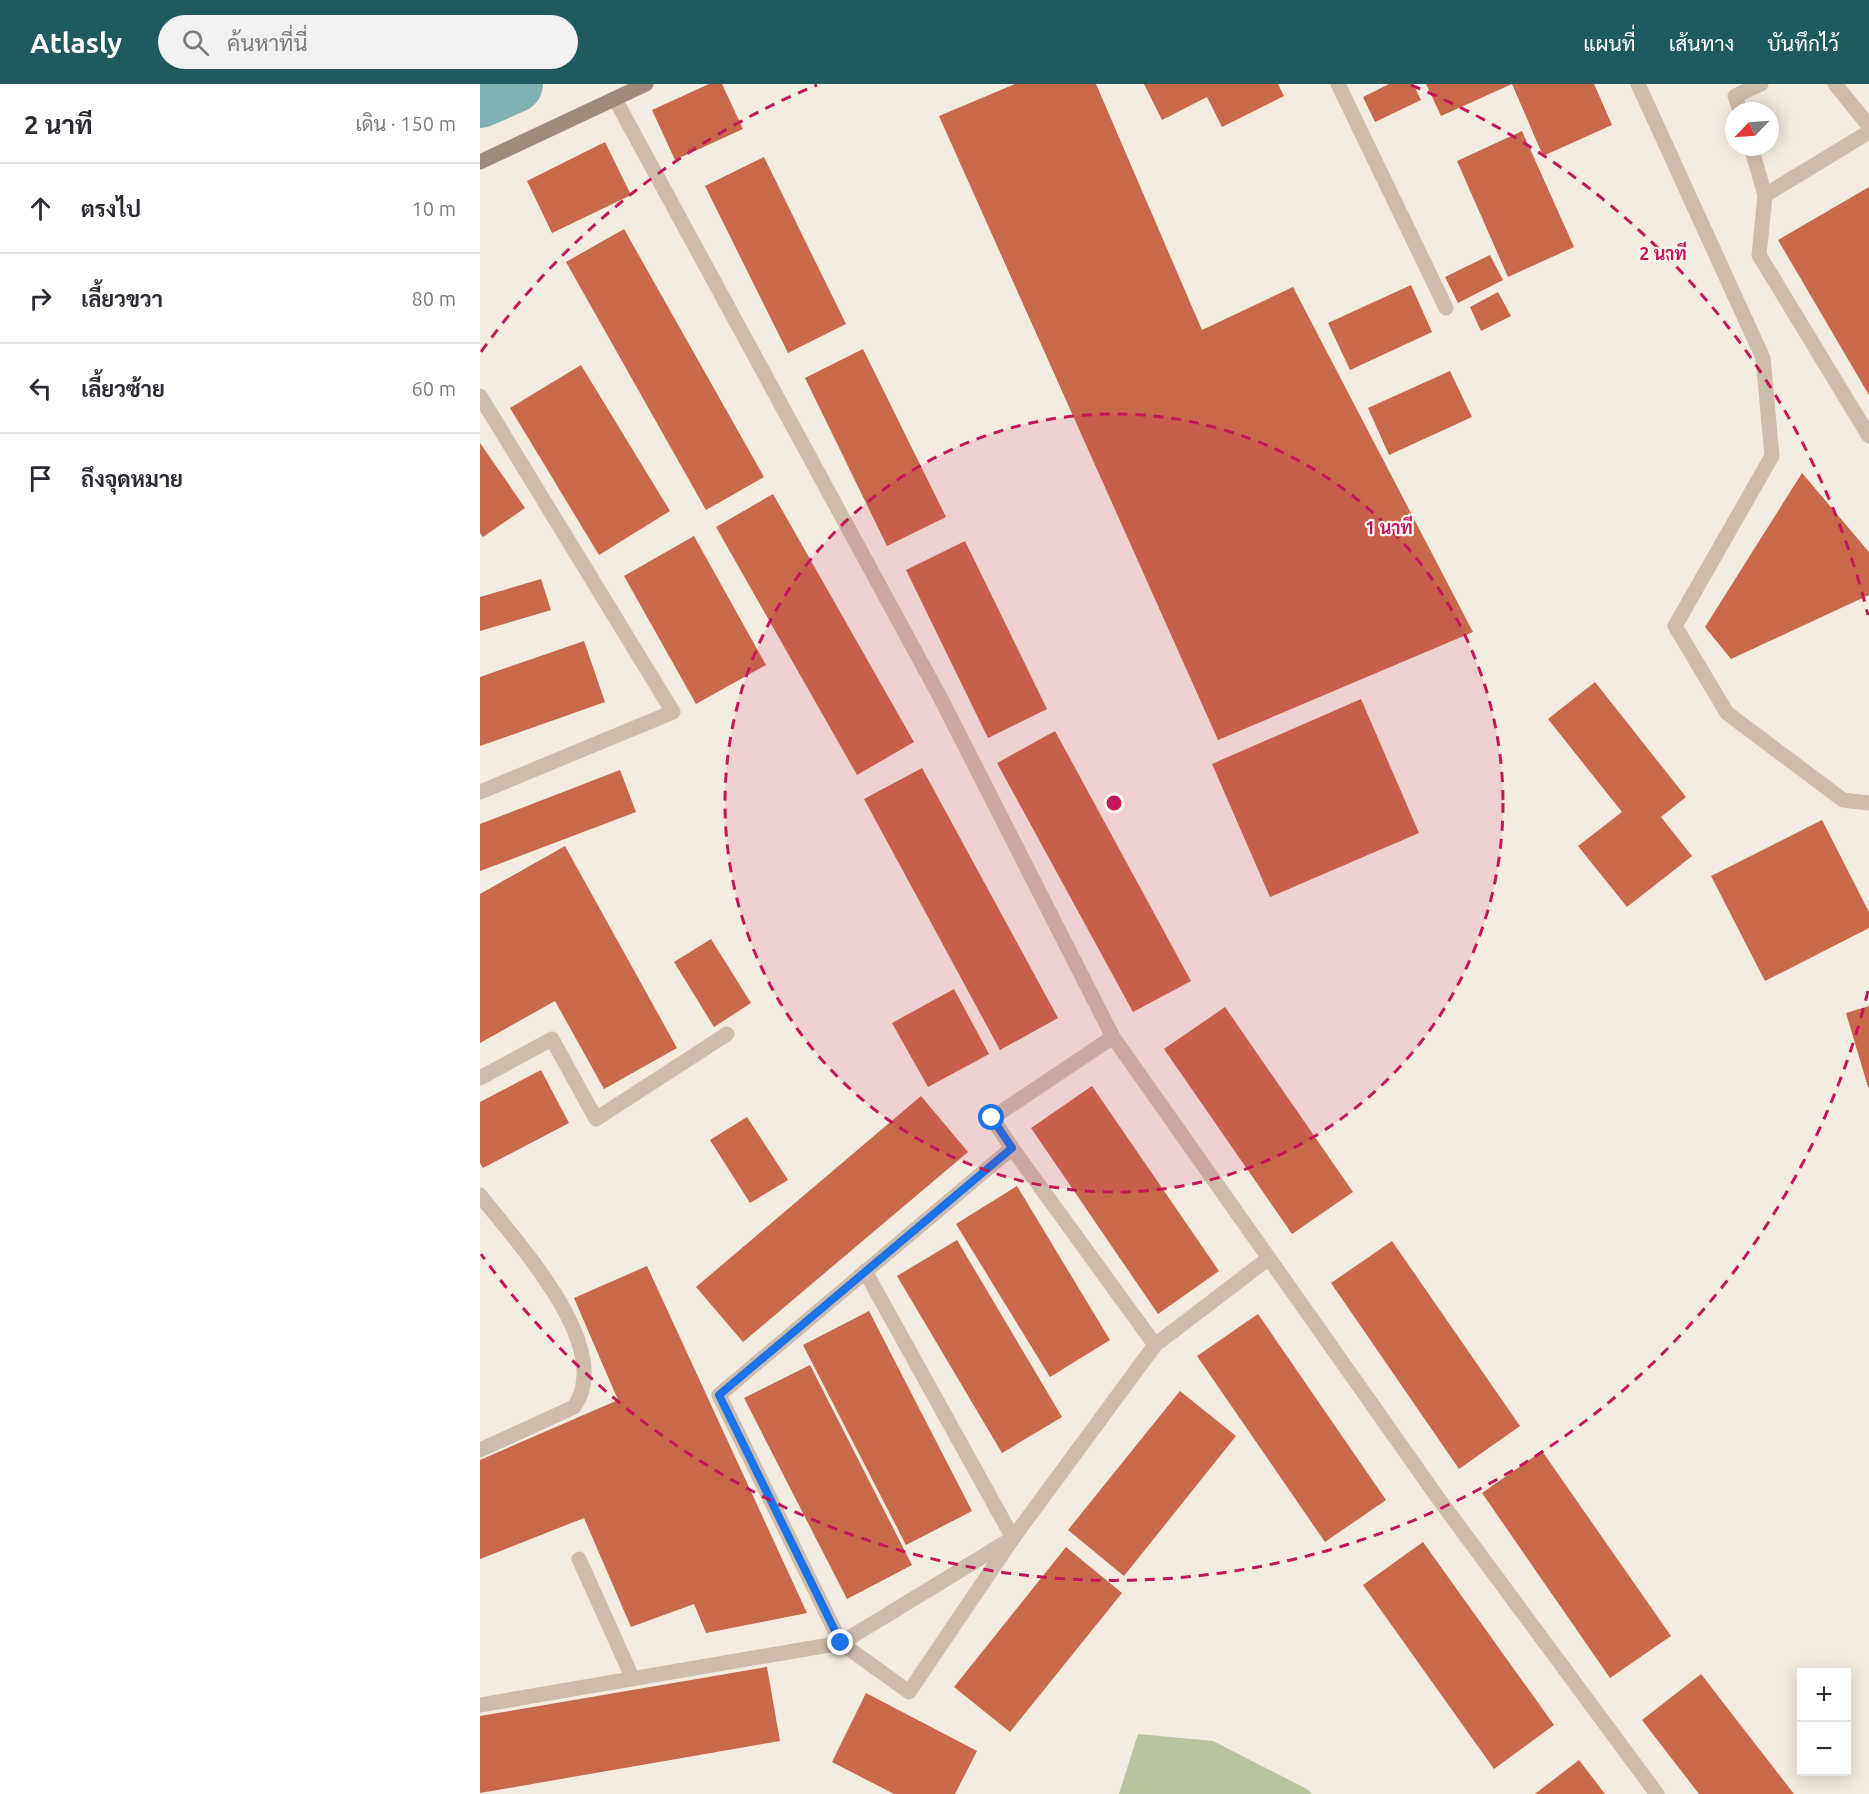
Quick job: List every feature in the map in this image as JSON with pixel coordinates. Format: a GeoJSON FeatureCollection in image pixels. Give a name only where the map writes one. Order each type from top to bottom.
{"type":"FeatureCollection","features":[{"type":"Feature","properties":{"kind":"street"},"geometry":{"type":"LineString","coordinates":[[480,162],[646,84]]}},
{"type":"Feature","properties":{"kind":"street"},"geometry":{"type":"LineString","coordinates":[[1338,84],[1446,308]]}},
{"type":"Feature","properties":{"kind":"street"},"geometry":{"type":"LineString","coordinates":[[1638,84],[1763,358],[1772,456],[1676,626],[1726,713],[1843,800],[1869,803]]}},
{"type":"Feature","properties":{"kind":"street"},"geometry":{"type":"LineString","coordinates":[[1737,102],[1735,96],[1761,84]]}},
{"type":"Feature","properties":{"kind":"street"},"geometry":{"type":"LineString","coordinates":[[1835,84],[1869,126]]}},
{"type":"Feature","properties":{"kind":"street"},"geometry":{"type":"LineString","coordinates":[[615,99],[940,698],[1113,1037],[1438,1498],[1657,1794]]}},
{"type":"Feature","properties":{"kind":"street"},"geometry":{"type":"LineString","coordinates":[[1766,195],[1869,132]]}},
{"type":"Feature","properties":{"kind":"street"},"geometry":{"type":"LineString","coordinates":[[1754,156],[1766,195],[1759,255],[1869,436]]}},
{"type":"Feature","properties":{"kind":"street"},"geometry":{"type":"LineString","coordinates":[[480,396],[673,712],[480,792]]}},
{"type":"Feature","properties":{"kind":"street"},"geometry":{"type":"LineString","coordinates":[[480,1078],[552,1039],[596,1119],[727,1034]]}},
{"type":"Feature","properties":{"kind":"street"},"geometry":{"type":"LineString","coordinates":[[1113,1037],[992,1118],[1155,1345]]}},
{"type":"Feature","properties":{"kind":"street"},"geometry":{"type":"LineString","coordinates":[[1012,1148],[719,1395],[841,1643],[909,1692],[1013,1538],[1155,1345],[1269,1258]]}},
{"type":"Feature","properties":{"kind":"street"},"geometry":{"type":"LineString","coordinates":[[480,1195],[564,1306],[585,1364],[582,1395],[574,1407],[480,1450]]}},
{"type":"Feature","properties":{"kind":"street"},"geometry":{"type":"LineString","coordinates":[[865,1271],[1013,1538]]}},
{"type":"Feature","properties":{"kind":"street"},"geometry":{"type":"LineString","coordinates":[[480,1705],[841,1643],[1013,1538]]}},
{"type":"Feature","properties":{"kind":"street"},"geometry":{"type":"LineString","coordinates":[[579,1559],[633,1679]]}},
{"type":"Feature","properties":{"kind":"green space"},"geometry":{"type":"Polygon","coordinates":[[[1138,1734],[1213,1741],[1307,1789],[1312,1794],[1119,1794],[1138,1734]]]}},
{"type":"Feature","properties":{"kind":"building"},"geometry":{"type":"Polygon","coordinates":[[[709,84],[722,84],[743,129],[675,160],[652,110],[709,84]]]}},
{"type":"Feature","properties":{"kind":"building"},"geometry":{"type":"Polygon","coordinates":[[[1015,84],[1096,84],[1202,330],[1293,287],[1473,632],[1218,740],[939,116],[1015,84]]]}},
{"type":"Feature","properties":{"kind":"building"},"geometry":{"type":"Polygon","coordinates":[[[1144,84],[1278,84],[1284,96],[1222,127],[1207,97],[1162,120],[1144,84]]]}},
{"type":"Feature","properties":{"kind":"building"},"geometry":{"type":"Polygon","coordinates":[[[1389,84],[1413,84],[1421,100],[1375,122],[1363,97],[1389,84]]]}},
{"type":"Feature","properties":{"kind":"building"},"geometry":{"type":"Polygon","coordinates":[[[1426,84],[1512,84],[1441,116],[1426,84]]]}},
{"type":"Feature","properties":{"kind":"building"},"geometry":{"type":"Polygon","coordinates":[[[1512,84],[1594,84],[1612,125],[1543,156],[1512,84]]]}},
{"type":"Feature","properties":{"kind":"building"},"geometry":{"type":"Polygon","coordinates":[[[1522,131],[1574,247],[1508,277],[1457,161],[1522,131]]]}},
{"type":"Feature","properties":{"kind":"building"},"geometry":{"type":"Polygon","coordinates":[[[605,142],[631,195],[552,233],[527,181],[605,142]]]}},
{"type":"Feature","properties":{"kind":"building"},"geometry":{"type":"Polygon","coordinates":[[[764,157],[846,324],[788,353],[705,186],[764,157]]]}},
{"type":"Feature","properties":{"kind":"building"},"geometry":{"type":"Polygon","coordinates":[[[1869,187],[1869,395],[1778,240],[1869,187]]]}},
{"type":"Feature","properties":{"kind":"building"},"geometry":{"type":"Polygon","coordinates":[[[624,229],[764,477],[706,510],[566,262],[624,229]]]}},
{"type":"Feature","properties":{"kind":"building"},"geometry":{"type":"Polygon","coordinates":[[[1490,255],[1503,280],[1458,303],[1445,277],[1490,255]]]}},
{"type":"Feature","properties":{"kind":"building"},"geometry":{"type":"Polygon","coordinates":[[[1411,285],[1432,332],[1350,370],[1328,323],[1411,285]]]}},
{"type":"Feature","properties":{"kind":"building"},"geometry":{"type":"Polygon","coordinates":[[[1498,292],[1511,316],[1481,331],[1470,307],[1498,292]]]}},
{"type":"Feature","properties":{"kind":"building"},"geometry":{"type":"Polygon","coordinates":[[[863,349],[946,517],[887,546],[805,378],[863,349]]]}},
{"type":"Feature","properties":{"kind":"building"},"geometry":{"type":"Polygon","coordinates":[[[581,365],[670,511],[599,555],[510,408],[581,365]]]}},
{"type":"Feature","properties":{"kind":"building"},"geometry":{"type":"Polygon","coordinates":[[[1450,371],[1472,417],[1389,455],[1368,408],[1450,371]]]}},
{"type":"Feature","properties":{"kind":"building"},"geometry":{"type":"Polygon","coordinates":[[[480,443],[525,508],[483,537],[480,533],[480,443]]]}},
{"type":"Feature","properties":{"kind":"building"},"geometry":{"type":"Polygon","coordinates":[[[1802,473],[1869,552],[1869,595],[1731,659],[1705,627],[1802,473]]]}},
{"type":"Feature","properties":{"kind":"building"},"geometry":{"type":"Polygon","coordinates":[[[773,494],[914,742],[857,775],[716,527],[773,494]]]}},
{"type":"Feature","properties":{"kind":"building"},"geometry":{"type":"Polygon","coordinates":[[[694,536],[766,665],[696,704],[624,576],[694,536]]]}},
{"type":"Feature","properties":{"kind":"building"},"geometry":{"type":"Polygon","coordinates":[[[965,541],[1047,709],[988,738],[906,570],[965,541]]]}},
{"type":"Feature","properties":{"kind":"building"},"geometry":{"type":"Polygon","coordinates":[[[541,579],[551,610],[480,631],[480,597],[541,579]]]}},
{"type":"Feature","properties":{"kind":"building"},"geometry":{"type":"Polygon","coordinates":[[[584,641],[605,702],[480,746],[480,677],[584,641]]]}},
{"type":"Feature","properties":{"kind":"building"},"geometry":{"type":"Polygon","coordinates":[[[1595,682],[1686,797],[1661,817],[1692,856],[1627,907],[1578,846],[1622,812],[1548,719],[1595,682]]]}},
{"type":"Feature","properties":{"kind":"building"},"geometry":{"type":"Polygon","coordinates":[[[1361,699],[1419,833],[1270,897],[1212,764],[1361,699]]]}},
{"type":"Feature","properties":{"kind":"building"},"geometry":{"type":"Polygon","coordinates":[[[1055,731],[1191,981],[1133,1012],[997,763],[1055,731]]]}},
{"type":"Feature","properties":{"kind":"building"},"geometry":{"type":"Polygon","coordinates":[[[922,768],[1058,1018],[1000,1050],[864,799],[922,768]]]}},
{"type":"Feature","properties":{"kind":"building"},"geometry":{"type":"Polygon","coordinates":[[[620,770],[636,812],[480,871],[480,824],[620,770]]]}},
{"type":"Feature","properties":{"kind":"building"},"geometry":{"type":"Polygon","coordinates":[[[1822,820],[1869,912],[1869,928],[1765,981],[1711,876],[1822,820]]]}},
{"type":"Feature","properties":{"kind":"building"},"geometry":{"type":"Polygon","coordinates":[[[565,846],[677,1048],[604,1089],[555,1001],[480,1043],[480,894],[565,846]]]}},
{"type":"Feature","properties":{"kind":"building"},"geometry":{"type":"Polygon","coordinates":[[[711,939],[751,1003],[714,1027],[674,962],[711,939]]]}},
{"type":"Feature","properties":{"kind":"building"},"geometry":{"type":"Polygon","coordinates":[[[954,989],[989,1054],[928,1087],[892,1023],[954,989]]]}},
{"type":"Feature","properties":{"kind":"building"},"geometry":{"type":"Polygon","coordinates":[[[1869,1006],[1869,1087],[1868,1087],[1846,1013],[1869,1006]]]}},
{"type":"Feature","properties":{"kind":"building"},"geometry":{"type":"Polygon","coordinates":[[[1225,1007],[1353,1192],[1292,1234],[1164,1049],[1225,1007]]]}},
{"type":"Feature","properties":{"kind":"building"},"geometry":{"type":"Polygon","coordinates":[[[541,1070],[569,1123],[483,1168],[480,1163],[480,1102],[541,1070]]]}},
{"type":"Feature","properties":{"kind":"building"},"geometry":{"type":"Polygon","coordinates":[[[1092,1086],[1219,1271],[1158,1314],[1031,1128],[1092,1086]]]}},
{"type":"Feature","properties":{"kind":"building"},"geometry":{"type":"Polygon","coordinates":[[[921,1096],[968,1152],[743,1342],[696,1287],[921,1096]]]}},
{"type":"Feature","properties":{"kind":"building"},"geometry":{"type":"Polygon","coordinates":[[[747,1117],[788,1180],[750,1203],[710,1140],[747,1117]]]}},
{"type":"Feature","properties":{"kind":"building"},"geometry":{"type":"Polygon","coordinates":[[[1017,1186],[1110,1340],[1050,1377],[956,1224],[1017,1186]]]}},
{"type":"Feature","properties":{"kind":"building"},"geometry":{"type":"Polygon","coordinates":[[[957,1240],[1062,1417],[1002,1453],[897,1276],[957,1240]]]}},
{"type":"Feature","properties":{"kind":"building"},"geometry":{"type":"Polygon","coordinates":[[[1392,1241],[1520,1426],[1459,1469],[1331,1283],[1392,1241]]]}},
{"type":"Feature","properties":{"kind":"building"},"geometry":{"type":"Polygon","coordinates":[[[647,1266],[807,1613],[706,1633],[694,1604],[631,1627],[584,1518],[480,1559],[480,1460],[618,1400],[574,1298],[647,1266]]]}},
{"type":"Feature","properties":{"kind":"building"},"geometry":{"type":"Polygon","coordinates":[[[869,1311],[972,1511],[906,1545],[803,1345],[869,1311]]]}},
{"type":"Feature","properties":{"kind":"building"},"geometry":{"type":"Polygon","coordinates":[[[1258,1314],[1386,1500],[1325,1542],[1197,1356],[1258,1314]]]}},
{"type":"Feature","properties":{"kind":"building"},"geometry":{"type":"Polygon","coordinates":[[[810,1365],[912,1565],[847,1599],[744,1398],[810,1365]]]}},
{"type":"Feature","properties":{"kind":"building"},"geometry":{"type":"Polygon","coordinates":[[[1180,1391],[1236,1436],[1124,1576],[1068,1530],[1180,1391]]]}},
{"type":"Feature","properties":{"kind":"building"},"geometry":{"type":"Polygon","coordinates":[[[1542,1451],[1671,1636],[1610,1678],[1482,1493],[1542,1451]]]}},
{"type":"Feature","properties":{"kind":"building"},"geometry":{"type":"Polygon","coordinates":[[[1423,1542],[1554,1725],[1494,1769],[1363,1585],[1423,1542]]]}},
{"type":"Feature","properties":{"kind":"building"},"geometry":{"type":"Polygon","coordinates":[[[1066,1547],[1122,1593],[1010,1732],[954,1687],[1066,1547]]]}},
{"type":"Feature","properties":{"kind":"building"},"geometry":{"type":"Polygon","coordinates":[[[767,1667],[780,1741],[480,1793],[480,1716],[767,1667]]]}},
{"type":"Feature","properties":{"kind":"building"},"geometry":{"type":"Polygon","coordinates":[[[1701,1674],[1794,1794],[1699,1794],[1642,1720],[1701,1674]]]}},
{"type":"Feature","properties":{"kind":"building"},"geometry":{"type":"Polygon","coordinates":[[[866,1693],[977,1751],[955,1794],[894,1794],[832,1762],[866,1693]]]}},
{"type":"Feature","properties":{"kind":"building"},"geometry":{"type":"Polygon","coordinates":[[[1579,1760],[1605,1794],[1535,1794],[1579,1760]]]}},
{"type":"Feature","properties":{"kind":"waterway"},"geometry":{"type":"LineString","coordinates":[[480,99],[514,84]]}},
{"type":"Feature","properties":{"kind":"route"},"geometry":{"type":"LineString","coordinates":[[841,1643],[719,1395],[1012,1148],[992,1118]]}}]}
